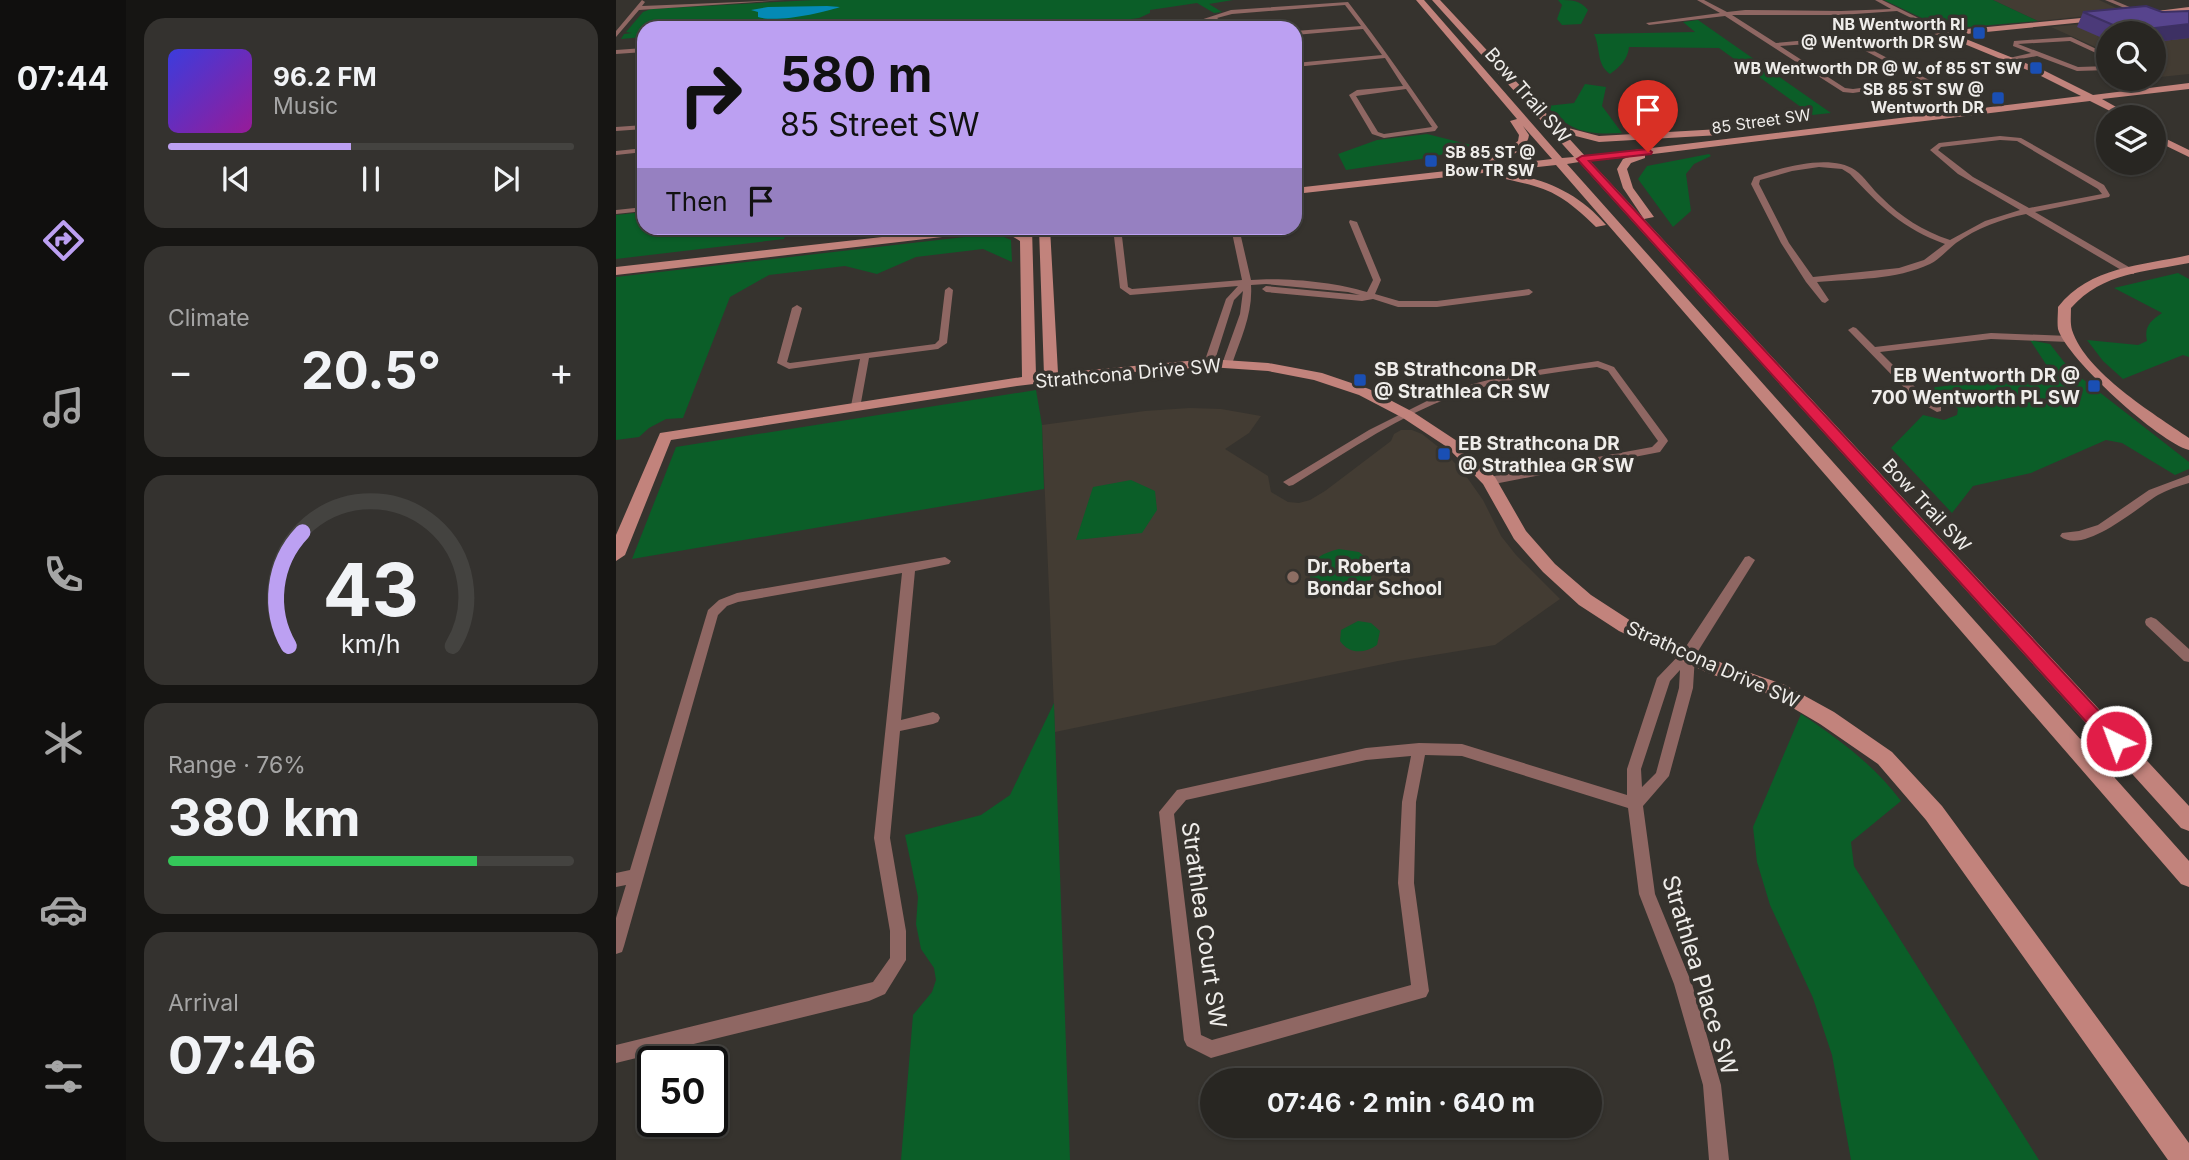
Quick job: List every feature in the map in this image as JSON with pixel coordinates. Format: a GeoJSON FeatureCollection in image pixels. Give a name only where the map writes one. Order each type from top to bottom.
{"type":"FeatureCollection","features":[{"type":"Feature","properties":{"kind":"main road","name":"Bow Trail SW"},"geometry":{"type":"LineString","coordinates":[[1420,0],[1469,60],[1566,155],[1648,265],[2189,877]]}},
{"type":"Feature","properties":{"kind":"main road","name":"Bow Trail SW"},"geometry":{"type":"LineString","coordinates":[[1436,0],[1550,124],[1566,155]]}},
{"type":"Feature","properties":{"kind":"main road"},"geometry":{"type":"LineString","coordinates":[[2180,0],[2189,6]]}},
{"type":"Feature","properties":{"kind":"main road"},"geometry":{"type":"LineString","coordinates":[[2121,16],[2189,6]]}},
{"type":"Feature","properties":{"kind":"main road"},"geometry":{"type":"LineString","coordinates":[[1942,33],[2108,17]]}},
{"type":"Feature","properties":{"kind":"main road"},"geometry":{"type":"LineString","coordinates":[[1942,33],[2102,105]]}},
{"type":"Feature","properties":{"kind":"main road"},"geometry":{"type":"LineString","coordinates":[[1459,45],[1713,303]]}},
{"type":"Feature","properties":{"kind":"main road"},"geometry":{"type":"LineString","coordinates":[[1469,60],[1524,135],[1523,142],[1516,149],[1489,159]]}},
{"type":"Feature","properties":{"kind":"main road"},"geometry":{"type":"LineString","coordinates":[[2003,60],[2059,81],[2096,88]]}},
{"type":"Feature","properties":{"kind":"main road"},"geometry":{"type":"LineString","coordinates":[[2059,81],[2096,106]]}},
{"type":"Feature","properties":{"kind":"main road","name":"85 Street SW"},"geometry":{"type":"LineString","coordinates":[[2166,84],[2189,81]]}},
{"type":"Feature","properties":{"kind":"main road","name":"85 Street SW"},"geometry":{"type":"LineString","coordinates":[[1302,190],[1807,122],[2189,86]]}},
{"type":"Feature","properties":{"kind":"main road","name":"85 Street SW"},"geometry":{"type":"LineString","coordinates":[[1302,181],[1489,159],[1672,149],[2044,103],[2104,91]]}},
{"type":"Feature","properties":{"kind":"main road"},"geometry":{"type":"LineString","coordinates":[[2044,103],[2075,104],[2096,109]]}},
{"type":"Feature","properties":{"kind":"main road"},"geometry":{"type":"LineString","coordinates":[[1807,122],[1817,130]]}},
{"type":"Feature","properties":{"kind":"main road"},"geometry":{"type":"LineString","coordinates":[[1550,124],[1579,136],[1599,139],[1727,132]]}},
{"type":"Feature","properties":{"kind":"main road"},"geometry":{"type":"LineString","coordinates":[[2166,136],[2189,148]]}},
{"type":"Feature","properties":{"kind":"main road"},"geometry":{"type":"LineString","coordinates":[[2166,142],[2189,154]]}},
{"type":"Feature","properties":{"kind":"main road"},"geometry":{"type":"LineString","coordinates":[[1672,149],[1648,153],[1627,161],[1622,167],[1622,174],[1637,202],[1706,290],[1713,303]]}},
{"type":"Feature","properties":{"kind":"main road"},"geometry":{"type":"LineString","coordinates":[[1355,184],[1566,155]]}},
{"type":"Feature","properties":{"kind":"main road"},"geometry":{"type":"LineString","coordinates":[[1434,174],[1495,174],[1546,183],[1566,193],[1618,244],[1648,265]]}},
{"type":"Feature","properties":{"kind":"main road"},"geometry":{"type":"LineString","coordinates":[[616,263],[857,235]]}},
{"type":"Feature","properties":{"kind":"main road"},"geometry":{"type":"LineString","coordinates":[[616,271],[925,235]]}},
{"type":"Feature","properties":{"kind":"main road"},"geometry":{"type":"LineString","coordinates":[[1027,235],[1029,381]]}},
{"type":"Feature","properties":{"kind":"main road"},"geometry":{"type":"LineString","coordinates":[[1045,235],[1051,378]]}},
{"type":"Feature","properties":{"kind":"main road"},"geometry":{"type":"LineString","coordinates":[[2189,259],[2089,284],[2071,297],[2064,309],[2063,320],[2068,339],[2090,368],[2189,446]]}},
{"type":"Feature","properties":{"kind":"main road","name":"Bow Trail SW"},"geometry":{"type":"LineString","coordinates":[[1713,303],[2189,821]]}},
{"type":"Feature","properties":{"kind":"main road","name":"Strathcona Drive SW"},"geometry":{"type":"LineString","coordinates":[[616,555],[665,436],[856,406],[1133,368],[1218,364],[1317,376],[1364,392],[1408,415],[1452,444],[1489,481],[1520,535],[1549,568],[1585,600],[1625,626],[1688,655],[1778,690],[1827,718],[1885,758],[1934,813],[2185,1160]]}},
{"type":"Feature","properties":{"kind":"street"},"geometry":{"type":"LineString","coordinates":[[616,34],[641,4],[782,0]]}},
{"type":"Feature","properties":{"kind":"street"},"geometry":{"type":"LineString","coordinates":[[1700,0],[1845,90],[1928,81],[1854,43],[1808,42],[1775,46]]}},
{"type":"Feature","properties":{"kind":"street"},"geometry":{"type":"LineString","coordinates":[[1878,0],[1942,33]]}},
{"type":"Feature","properties":{"kind":"street"},"geometry":{"type":"LineString","coordinates":[[2108,0],[2141,14]]}},
{"type":"Feature","properties":{"kind":"street"},"geometry":{"type":"LineString","coordinates":[[1199,21],[1231,12],[1343,3],[1350,5],[1409,86],[1435,129],[1384,136],[1375,134],[1352,95],[1357,92],[1409,86]]}},
{"type":"Feature","properties":{"kind":"street"},"geometry":{"type":"LineString","coordinates":[[1649,23],[1725,14],[1841,13],[1896,9]]}},
{"type":"Feature","properties":{"kind":"street"},"geometry":{"type":"LineString","coordinates":[[1211,17],[1217,21]]}},
{"type":"Feature","properties":{"kind":"street"},"geometry":{"type":"LineString","coordinates":[[1302,32],[1366,27]]}},
{"type":"Feature","properties":{"kind":"street"},"geometry":{"type":"LineString","coordinates":[[2096,51],[2071,39],[2016,42],[2015,45],[2077,69],[2096,68]]}},
{"type":"Feature","properties":{"kind":"street"},"geometry":{"type":"LineString","coordinates":[[616,52],[637,50]]}},
{"type":"Feature","properties":{"kind":"street"},"geometry":{"type":"LineString","coordinates":[[2003,60],[2037,54]]}},
{"type":"Feature","properties":{"kind":"street"},"geometry":{"type":"LineString","coordinates":[[1302,64],[1387,56]]}},
{"type":"Feature","properties":{"kind":"street"},"geometry":{"type":"LineString","coordinates":[[616,129],[637,128]]}},
{"type":"Feature","properties":{"kind":"street"},"geometry":{"type":"LineString","coordinates":[[1810,280],[1910,268],[1935,258],[1951,243],[1980,226],[2027,211],[2103,196],[2106,193],[2101,187],[2019,139],[2000,138],[1945,144],[1935,149],[1940,156],[1992,192],[2027,211],[2125,273]]}},
{"type":"Feature","properties":{"kind":"street"},"geometry":{"type":"LineString","coordinates":[[616,153],[637,151]]}},
{"type":"Feature","properties":{"kind":"street"},"geometry":{"type":"LineString","coordinates":[[1825,300],[1770,216],[1755,182],[1757,179],[1821,164],[1844,166],[1853,172],[1896,218],[1951,243]]}},
{"type":"Feature","properties":{"kind":"street"},"geometry":{"type":"LineString","coordinates":[[1992,192],[2000,203],[2016,214],[2125,273]]}},
{"type":"Feature","properties":{"kind":"street"},"geometry":{"type":"LineString","coordinates":[[616,212],[637,210]]}},
{"type":"Feature","properties":{"kind":"street"},"geometry":{"type":"LineString","coordinates":[[1353,222],[1377,280],[1369,298]]}},
{"type":"Feature","properties":{"kind":"street"},"geometry":{"type":"LineString","coordinates":[[1118,235],[1124,288],[1130,292],[1245,284],[1345,298],[1369,298],[1398,304],[1437,304],[1529,292]]}},
{"type":"Feature","properties":{"kind":"street"},"geometry":{"type":"LineString","coordinates":[[1218,364],[1248,300],[1245,284],[1247,269],[1237,235]]}},
{"type":"Feature","properties":{"kind":"street"},"geometry":{"type":"LineString","coordinates":[[1218,364],[1230,299],[1245,284]]}},
{"type":"Feature","properties":{"kind":"street"},"geometry":{"type":"LineString","coordinates":[[797,308],[782,363],[789,366],[937,346],[944,341],[948,289]]}},
{"type":"Feature","properties":{"kind":"street"},"geometry":{"type":"LineString","coordinates":[[1853,330],[1920,398],[1937,409]]}},
{"type":"Feature","properties":{"kind":"street"},"geometry":{"type":"LineString","coordinates":[[1875,350],[1991,336],[2068,339]]}},
{"type":"Feature","properties":{"kind":"street"},"geometry":{"type":"LineString","coordinates":[[856,406],[865,356]]}},
{"type":"Feature","properties":{"kind":"street"},"geometry":{"type":"LineString","coordinates":[[1289,482],[1408,415],[1458,391],[1510,377],[1598,364],[1611,369],[1663,441],[1656,450],[1489,481]]}},
{"type":"Feature","properties":{"kind":"street"},"geometry":{"type":"LineString","coordinates":[[2066,536],[2085,534],[2106,526],[2154,493],[2189,479]]}},
{"type":"Feature","properties":{"kind":"street"},"geometry":{"type":"LineString","coordinates":[[616,946],[712,613],[723,603],[737,598],[945,561]]}},
{"type":"Feature","properties":{"kind":"street","name":"Strathlea Place SW"},"geometry":{"type":"LineString","coordinates":[[1719,1160],[1712,1085],[1683,984],[1647,894],[1635,804],[1634,769],[1664,678],[1688,655],[1749,561]]}},
{"type":"Feature","properties":{"kind":"street"},"geometry":{"type":"LineString","coordinates":[[616,1054],[879,988],[898,960],[898,932],[882,838],[909,567]]}},
{"type":"Feature","properties":{"kind":"street"},"geometry":{"type":"LineString","coordinates":[[2151,622],[2187,653]]}},
{"type":"Feature","properties":{"kind":"street"},"geometry":{"type":"LineString","coordinates":[[1635,804],[1662,776],[1686,688],[1688,655]]}},
{"type":"Feature","properties":{"kind":"street"},"geometry":{"type":"LineString","coordinates":[[893,727],[933,718]]}},
{"type":"Feature","properties":{"kind":"street","name":"Strathlea Court SW"},"geometry":{"type":"LineString","coordinates":[[1419,749],[1409,803],[1406,883],[1420,991],[1211,1049],[1193,1040],[1166,812],[1182,795],[1366,754],[1419,749],[1462,750],[1635,804]]}},
{"type":"Feature","properties":{"kind":"street"},"geometry":{"type":"LineString","coordinates":[[616,880],[636,876]]}},
{"type":"Feature","properties":{"kind":"shaded area"},"geometry":{"type":"Polygon","coordinates":[[[1993,0],[2099,0],[2125,12],[2038,21],[1993,0]]]}},
{"type":"Feature","properties":{"kind":"shaded area"},"geometry":{"type":"Polygon","coordinates":[[[2189,13],[2189,74],[2166,76],[2166,21],[2110,21],[2189,13]]]}},
{"type":"Feature","properties":{"kind":"shaded area"},"geometry":{"type":"Polygon","coordinates":[[[2096,22],[2096,47],[2051,27],[2096,22]]]}},
{"type":"Feature","properties":{"kind":"shaded area","name":"Dr. Roberta Bondar School"},"geometry":{"type":"Polygon","coordinates":[[[1221,409],[1261,416],[1249,433],[1225,449],[1268,476],[1271,492],[1288,502],[1310,500],[1325,491],[1391,441],[1394,434],[1401,430],[1422,434],[1446,453],[1466,476],[1483,500],[1501,536],[1560,599],[1495,645],[1398,661],[1055,732],[1042,425],[1145,411],[1221,409]]]}},
{"type":"Feature","properties":{"kind":"green space"},"geometry":{"type":"Polygon","coordinates":[[[814,0],[1233,0],[1209,4],[1222,12],[1214,13],[1197,3],[1150,10],[1150,13],[1139,18],[1116,21],[637,21],[637,38],[621,39],[624,34],[632,33],[626,32],[643,12],[651,9],[814,0]]]}},
{"type":"Feature","properties":{"kind":"green space"},"geometry":{"type":"Polygon","coordinates":[[[1558,0],[1575,1],[1588,10],[1581,24],[1562,25],[1557,19],[1562,5],[1558,0]]]}},
{"type":"Feature","properties":{"kind":"green space"},"geometry":{"type":"Polygon","coordinates":[[[1884,0],[1993,0],[2038,21],[1945,29],[1884,0]]]}},
{"type":"Feature","properties":{"kind":"green space"},"geometry":{"type":"Polygon","coordinates":[[[1698,20],[1831,113],[1812,115],[1719,48],[1629,47],[1617,69],[1610,74],[1603,66],[1594,34],[1695,32],[1683,22],[1698,20]]]}},
{"type":"Feature","properties":{"kind":"green space"},"geometry":{"type":"Polygon","coordinates":[[[1585,84],[1606,87],[1602,106],[1622,133],[1580,130],[1555,115],[1547,106],[1574,103],[1585,84]]]}},
{"type":"Feature","properties":{"kind":"green space"},"geometry":{"type":"Polygon","coordinates":[[[1427,134],[1475,146],[1428,158],[1346,170],[1338,154],[1377,140],[1427,134]]]}},
{"type":"Feature","properties":{"kind":"green space"},"geometry":{"type":"Polygon","coordinates":[[[1709,154],[1711,156],[1694,164],[1686,174],[1691,211],[1673,227],[1638,179],[1647,166],[1709,154]]]}},
{"type":"Feature","properties":{"kind":"green space"},"geometry":{"type":"Polygon","coordinates":[[[637,213],[637,235],[785,235],[784,239],[616,259],[616,215],[637,213]]]}},
{"type":"Feature","properties":{"kind":"green space"},"geometry":{"type":"Polygon","coordinates":[[[973,236],[1004,237],[1011,240],[1012,262],[983,249],[916,257],[877,274],[845,266],[769,275],[730,297],[683,418],[666,419],[639,437],[616,440],[616,277],[973,236]]]}},
{"type":"Feature","properties":{"kind":"green space"},"geometry":{"type":"Polygon","coordinates":[[[2178,273],[2189,279],[2189,357],[2183,355],[2123,379],[2103,361],[2087,340],[2138,345],[2147,341],[2146,332],[2149,325],[2162,313],[2114,288],[2178,273]]]}},
{"type":"Feature","properties":{"kind":"green space"},"geometry":{"type":"Polygon","coordinates":[[[2030,340],[2050,344],[2080,377],[2189,462],[2189,469],[2175,475],[2122,443],[2106,440],[2031,473],[1973,486],[1952,513],[1891,448],[1923,415],[1944,420],[1957,415],[1958,409],[1948,400],[1922,389],[2051,372],[2030,340]]]}},
{"type":"Feature","properties":{"kind":"green space"},"geometry":{"type":"Polygon","coordinates":[[[1036,390],[1042,425],[1044,489],[632,559],[676,447],[1036,390]]]}},
{"type":"Feature","properties":{"kind":"green space"},"geometry":{"type":"Polygon","coordinates":[[[1131,480],[1155,491],[1157,510],[1142,533],[1076,540],[1093,487],[1131,480]]]}},
{"type":"Feature","properties":{"kind":"green space"},"geometry":{"type":"Polygon","coordinates":[[[1339,549],[1359,552],[1372,564],[1371,579],[1357,590],[1339,594],[1323,590],[1310,577],[1310,571],[1318,558],[1339,549]]]}},
{"type":"Feature","properties":{"kind":"green space"},"geometry":{"type":"Polygon","coordinates":[[[1358,621],[1371,623],[1380,631],[1377,645],[1357,651],[1340,641],[1341,630],[1358,621]]]}},
{"type":"Feature","properties":{"kind":"green space"},"geometry":{"type":"Polygon","coordinates":[[[1054,703],[1070,1160],[901,1160],[913,1015],[932,992],[936,980],[934,968],[921,949],[916,924],[918,897],[905,835],[981,815],[1010,795],[1054,703]]]}},
{"type":"Feature","properties":{"kind":"green space"},"geometry":{"type":"Polygon","coordinates":[[[1801,714],[1855,753],[1901,801],[1851,842],[1854,866],[2039,1160],[1851,1160],[1832,1055],[1813,998],[1770,905],[1757,862],[1753,827],[1801,714]]]}},
{"type":"Feature","properties":{"kind":"water"},"geometry":{"type":"Polygon","coordinates":[[[768,7],[840,7],[776,19],[758,17],[758,12],[751,10],[768,7]]]}},
{"type":"Feature","properties":{"kind":"building"},"geometry":{"type":"Polygon","coordinates":[[[2146,6],[2162,12],[2189,11],[2189,24],[2166,27],[2166,21],[2104,21],[2083,12],[2146,6]]]}},
{"type":"Feature","properties":{"kind":"place","name":"NB Wentworth RI @ Wentworth DR SW"},"geometry":{"type":"Point","coordinates":[1979,33]}},
{"type":"Feature","properties":{"kind":"place","name":"WB Wentworth DR @ W. of 85 ST SW"},"geometry":{"type":"Point","coordinates":[2036,68]}},
{"type":"Feature","properties":{"kind":"place","name":"SB 85 ST SW @ Wentworth DR"},"geometry":{"type":"Point","coordinates":[1998,98]}},
{"type":"Feature","properties":{"kind":"place","name":"SB 85 ST @ Bow TR SW"},"geometry":{"type":"Point","coordinates":[1431,161]}},
{"type":"Feature","properties":{"kind":"place","name":"SB Strathcona DR @ Strathlea CR SW"},"geometry":{"type":"Point","coordinates":[1360,380]}},
{"type":"Feature","properties":{"kind":"place","name":"EB Wentworth DR @ 700 Wentworth PL SW"},"geometry":{"type":"Point","coordinates":[2094,386]}},
{"type":"Feature","properties":{"kind":"place","name":"EB Strathcona DR @ Strathlea GR SW"},"geometry":{"type":"Point","coordinates":[1444,454]}},
{"type":"Feature","properties":{"kind":"place","name":"Dr. Roberta Bondar School"},"geometry":{"type":"Point","coordinates":[1293,577]}},
{"type":"Feature","properties":{"kind":"route"},"geometry":{"type":"LineString","coordinates":[[1648,152],[1582,159],[2116,741]]}}]}
